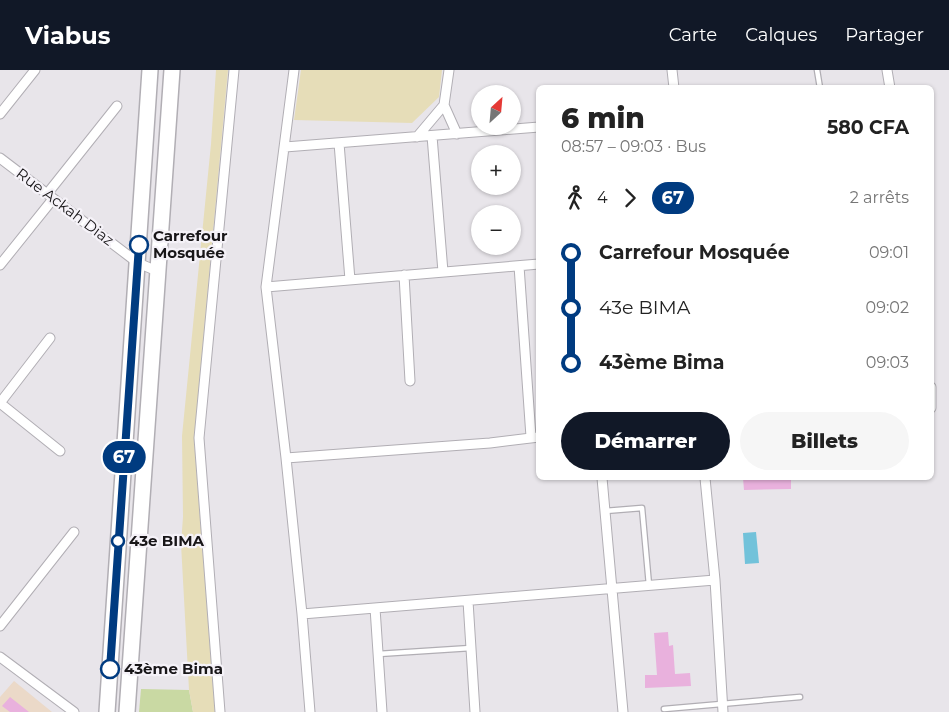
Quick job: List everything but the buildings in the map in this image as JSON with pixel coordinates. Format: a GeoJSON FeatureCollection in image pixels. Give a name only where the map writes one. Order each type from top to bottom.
{"type":"FeatureCollection","features":[{"type":"Feature","properties":{"kind":"highway"},"geometry":{"type":"LineString","coordinates":[[107,712],[150,70]]}},
{"type":"Feature","properties":{"kind":"highway"},"geometry":{"type":"LineString","coordinates":[[127,712],[172,70]]}},
{"type":"Feature","properties":{"kind":"street"},"geometry":{"type":"LineString","coordinates":[[0,114],[35,70]]}},
{"type":"Feature","properties":{"kind":"street"},"geometry":{"type":"LineString","coordinates":[[220,712],[199,438],[234,70]]}},
{"type":"Feature","properties":{"kind":"street"},"geometry":{"type":"LineString","coordinates":[[294,70],[266,287],[286,458],[310,712]]}},
{"type":"Feature","properties":{"kind":"street"},"geometry":{"type":"LineString","coordinates":[[449,70],[444,105],[456,134]]}},
{"type":"Feature","properties":{"kind":"street"},"geometry":{"type":"LineString","coordinates":[[672,70],[674,85]]}},
{"type":"Feature","properties":{"kind":"street"},"geometry":{"type":"LineString","coordinates":[[887,70],[890,85]]}},
{"type":"Feature","properties":{"kind":"street"},"geometry":{"type":"LineString","coordinates":[[417,137],[444,105]]}},
{"type":"Feature","properties":{"kind":"street"},"geometry":{"type":"LineString","coordinates":[[0,265],[117,106]]}},
{"type":"Feature","properties":{"kind":"street"},"geometry":{"type":"LineString","coordinates":[[285,147],[536,128]]}},
{"type":"Feature","properties":{"kind":"street"},"geometry":{"type":"LineString","coordinates":[[432,136],[443,272]]}},
{"type":"Feature","properties":{"kind":"street"},"geometry":{"type":"LineString","coordinates":[[339,143],[350,280]]}},
{"type":"Feature","properties":{"kind":"street","name":"Rue Ackah Diaz"},"geometry":{"type":"LineString","coordinates":[[0,158],[138,263],[157,270]]}},
{"type":"Feature","properties":{"kind":"street"},"geometry":{"type":"LineString","coordinates":[[266,287],[536,264]]}},
{"type":"Feature","properties":{"kind":"street"},"geometry":{"type":"LineString","coordinates":[[286,458],[490,443],[535,437],[519,266]]}},
{"type":"Feature","properties":{"kind":"street"},"geometry":{"type":"LineString","coordinates":[[404,275],[410,381]]}},
{"type":"Feature","properties":{"kind":"street"},"geometry":{"type":"LineString","coordinates":[[50,338],[0,403],[60,451]]}},
{"type":"Feature","properties":{"kind":"street"},"geometry":{"type":"LineString","coordinates":[[602,480],[623,712]]}},
{"type":"Feature","properties":{"kind":"street"},"geometry":{"type":"LineString","coordinates":[[705,480],[723,708]]}},
{"type":"Feature","properties":{"kind":"street"},"geometry":{"type":"LineString","coordinates":[[0,626],[74,532]]}},
{"type":"Feature","properties":{"kind":"street"},"geometry":{"type":"LineString","coordinates":[[302,614],[714,580]]}},
{"type":"Feature","properties":{"kind":"street"},"geometry":{"type":"LineString","coordinates":[[468,601],[476,712]]}},
{"type":"Feature","properties":{"kind":"street"},"geometry":{"type":"LineString","coordinates":[[375,608],[382,712]]}},
{"type":"Feature","properties":{"kind":"street"},"geometry":{"type":"LineString","coordinates":[[0,657],[74,712]]}},
{"type":"Feature","properties":{"kind":"lane"},"geometry":{"type":"LineString","coordinates":[[817,70],[820,85]]}},
{"type":"Feature","properties":{"kind":"lane"},"geometry":{"type":"LineString","coordinates":[[605,512],[642,508],[649,585]]}},
{"type":"Feature","properties":{"kind":"lane"},"geometry":{"type":"LineString","coordinates":[[378,654],[471,648]]}},
{"type":"Feature","properties":{"kind":"lane"},"geometry":{"type":"LineString","coordinates":[[664,709],[723,708],[800,697]]}},
{"type":"Feature","properties":{"kind":"shaded area"},"geometry":{"type":"Polygon","coordinates":[[[14,681],[52,712],[0,712],[0,697],[14,681]]]}},
{"type":"Feature","properties":{"kind":"green space"},"geometry":{"type":"Polygon","coordinates":[[[141,689],[189,690],[193,712],[139,712],[141,689]]]}},
{"type":"Feature","properties":{"kind":"sand"},"geometry":{"type":"Polygon","coordinates":[[[216,70],[228,70],[194,439],[215,712],[193,712],[189,690],[181,544],[183,517],[182,436],[211,144],[216,70]]]}},
{"type":"Feature","properties":{"kind":"sand"},"geometry":{"type":"Polygon","coordinates":[[[301,70],[442,70],[439,97],[412,123],[294,120],[301,70]]]}},
{"type":"Feature","properties":{"kind":"water"},"geometry":{"type":"Polygon","coordinates":[[[756,532],[759,563],[745,564],[743,533],[756,532]]]}},
{"type":"Feature","properties":{"kind":"bus line","name":"67"},"geometry":{"type":"LineString","coordinates":[[110,669],[139,245]]}},
{"type":"Feature","properties":{"kind":"place","name":"Carrefour Mosquée"},"geometry":{"type":"Point","coordinates":[139,245]}},
{"type":"Feature","properties":{"kind":"place","name":"43e BIMA"},"geometry":{"type":"Point","coordinates":[118,541]}},
{"type":"Feature","properties":{"kind":"place","name":"43ème Bima"},"geometry":{"type":"Point","coordinates":[110,669]}}]}
